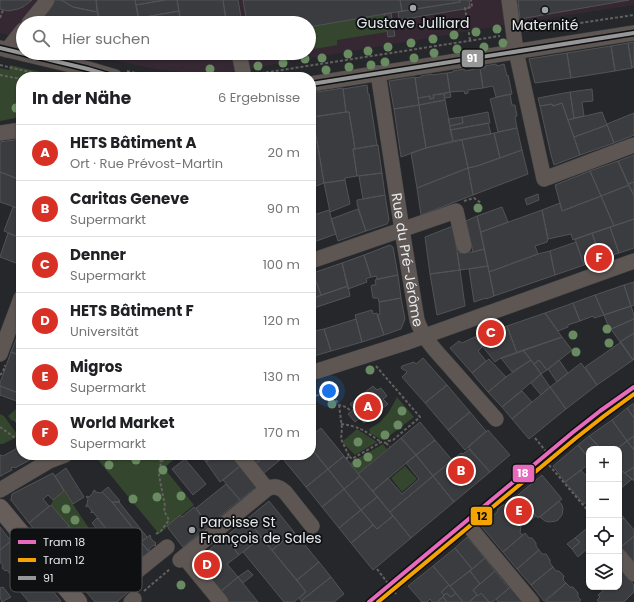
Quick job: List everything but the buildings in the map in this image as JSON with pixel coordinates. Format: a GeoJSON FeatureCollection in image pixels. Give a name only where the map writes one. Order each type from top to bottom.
{"type":"FeatureCollection","features":[{"type":"Feature","properties":{"kind":"main road"},"geometry":{"type":"LineString","coordinates":[[0,508],[17,528]]}},
{"type":"Feature","properties":{"kind":"main road"},"geometry":{"type":"LineString","coordinates":[[70,592],[78,602]]}},
{"type":"Feature","properties":{"kind":"street"},"geometry":{"type":"LineString","coordinates":[[34,16],[47,0]]}},
{"type":"Feature","properties":{"kind":"street"},"geometry":{"type":"LineString","coordinates":[[509,4],[516,51],[544,179],[634,145]]}},
{"type":"Feature","properties":{"kind":"street"},"geometry":{"type":"LineString","coordinates":[[316,83],[634,33]]}},
{"type":"Feature","properties":{"kind":"street"},"geometry":{"type":"LineString","coordinates":[[4,49],[16,37]]}},
{"type":"Feature","properties":{"kind":"street"},"geometry":{"type":"LineString","coordinates":[[4,49],[16,52]]}},
{"type":"Feature","properties":{"kind":"street"},"geometry":{"type":"LineString","coordinates":[[50,60],[98,72]]}},
{"type":"Feature","properties":{"kind":"street"},"geometry":{"type":"LineString","coordinates":[[241,60],[243,72]]}},
{"type":"Feature","properties":{"kind":"street","name":"Rue du Pré-Jérôme"},"geometry":{"type":"LineString","coordinates":[[378,73],[402,230],[419,327],[424,336],[496,420]]}},
{"type":"Feature","properties":{"kind":"street"},"geometry":{"type":"LineString","coordinates":[[0,133],[16,131]]}},
{"type":"Feature","properties":{"kind":"street"},"geometry":{"type":"LineString","coordinates":[[316,259],[456,211],[464,246]]}},
{"type":"Feature","properties":{"kind":"street"},"geometry":{"type":"LineString","coordinates":[[316,373],[342,370],[424,336],[634,262]]}},
{"type":"Feature","properties":{"kind":"street"},"geometry":{"type":"LineString","coordinates":[[0,354],[16,311]]}},
{"type":"Feature","properties":{"kind":"street"},"geometry":{"type":"LineString","coordinates":[[0,490],[52,460]]}},
{"type":"Feature","properties":{"kind":"street"},"geometry":{"type":"LineString","coordinates":[[244,460],[267,489]]}},
{"type":"Feature","properties":{"kind":"street"},"geometry":{"type":"LineString","coordinates":[[221,602],[182,559],[272,486],[276,486],[285,492],[312,526]]}},
{"type":"Feature","properties":{"kind":"street"},"geometry":{"type":"LineString","coordinates":[[472,530],[532,602]]}},
{"type":"Feature","properties":{"kind":"street"},"geometry":{"type":"LineString","coordinates":[[142,569],[167,547]]}},
{"type":"Feature","properties":{"kind":"street"},"geometry":{"type":"LineString","coordinates":[[622,560],[634,574]]}},
{"type":"Feature","properties":{"kind":"path"},"geometry":{"type":"LineString","coordinates":[[470,40],[465,8],[472,7],[471,0]]}},
{"type":"Feature","properties":{"kind":"path"},"geometry":{"type":"LineString","coordinates":[[0,18],[2,10]]}},
{"type":"Feature","properties":{"kind":"path"},"geometry":{"type":"LineString","coordinates":[[269,72],[634,14]]}},
{"type":"Feature","properties":{"kind":"path"},"geometry":{"type":"LineString","coordinates":[[0,65],[29,72]]}},
{"type":"Feature","properties":{"kind":"path"},"geometry":{"type":"LineString","coordinates":[[0,75],[16,78]]}},
{"type":"Feature","properties":{"kind":"path"},"geometry":{"type":"LineString","coordinates":[[374,363],[420,417],[393,440],[388,441],[386,444]]}},
{"type":"Feature","properties":{"kind":"path"},"geometry":{"type":"LineString","coordinates":[[316,396],[331,392],[339,405],[341,439],[352,459],[381,442]]}},
{"type":"Feature","properties":{"kind":"path"},"geometry":{"type":"LineString","coordinates":[[339,405],[346,407],[351,411]]}},
{"type":"Feature","properties":{"kind":"path"},"geometry":{"type":"LineString","coordinates":[[341,424],[360,427],[390,447]]}},
{"type":"Feature","properties":{"kind":"path"},"geometry":{"type":"LineString","coordinates":[[0,427],[16,438]]}},
{"type":"Feature","properties":{"kind":"path"},"geometry":{"type":"LineString","coordinates":[[535,438],[554,461]]}},
{"type":"Feature","properties":{"kind":"path"},"geometry":{"type":"LineString","coordinates":[[156,534],[161,531],[170,520],[164,511],[165,506],[159,475],[160,462],[163,460]]}},
{"type":"Feature","properties":{"kind":"path"},"geometry":{"type":"LineString","coordinates":[[549,465],[586,508]]}},
{"type":"Feature","properties":{"kind":"path"},"geometry":{"type":"LineString","coordinates":[[133,601],[182,559]]}},
{"type":"Feature","properties":{"kind":"path"},"geometry":{"type":"LineString","coordinates":[[377,569],[396,594]]}},
{"type":"Feature","properties":{"kind":"shaded area"},"geometry":{"type":"Polygon","coordinates":[[[0,0],[634,0],[634,5],[316,57],[316,16],[16,16],[16,37],[0,33],[0,0]]]}},
{"type":"Feature","properties":{"kind":"shaded area"},"geometry":{"type":"Polygon","coordinates":[[[112,60],[300,60],[229,72],[183,72],[155,69],[112,60]]]}},
{"type":"Feature","properties":{"kind":"green space"},"geometry":{"type":"Polygon","coordinates":[[[384,14],[387,32],[337,40],[337,45],[316,49],[316,26],[384,14]]]}},
{"type":"Feature","properties":{"kind":"green space"},"geometry":{"type":"Polygon","coordinates":[[[10,65],[40,72],[16,72],[16,118],[0,121],[0,68],[9,70],[10,65]]]}},
{"type":"Feature","properties":{"kind":"green space"},"geometry":{"type":"Polygon","coordinates":[[[397,397],[414,417],[382,440],[370,433],[369,429],[379,423],[389,412],[397,397]]]}},
{"type":"Feature","properties":{"kind":"green space"},"geometry":{"type":"Polygon","coordinates":[[[16,409],[16,419],[12,421],[8,416],[16,409]]]}},
{"type":"Feature","properties":{"kind":"green space"},"geometry":{"type":"Polygon","coordinates":[[[0,414],[4,416],[16,433],[16,436],[3,444],[0,444],[0,414]]]}},
{"type":"Feature","properties":{"kind":"green space"},"geometry":{"type":"Polygon","coordinates":[[[357,429],[377,442],[355,455],[342,442],[357,429]]]}},
{"type":"Feature","properties":{"kind":"green space"},"geometry":{"type":"Polygon","coordinates":[[[383,444],[387,449],[358,474],[350,463],[383,444]]]}},
{"type":"Feature","properties":{"kind":"green space"},"geometry":{"type":"Polygon","coordinates":[[[98,460],[173,460],[164,468],[194,505],[159,534],[98,460]]]}},
{"type":"Feature","properties":{"kind":"green space"},"geometry":{"type":"Polygon","coordinates":[[[405,466],[417,479],[402,492],[391,478],[405,466]]]}},
{"type":"Feature","properties":{"kind":"green space"},"geometry":{"type":"Polygon","coordinates":[[[64,491],[89,528],[70,528],[51,505],[53,500],[64,491]]]}},
{"type":"Feature","properties":{"kind":"tram line","name":"18"},"geometry":{"type":"LineString","coordinates":[[369,602],[572,433],[634,387]]}},
{"type":"Feature","properties":{"kind":"tram line","name":"12"},"geometry":{"type":"LineString","coordinates":[[378,602],[576,438],[634,394]]}},
{"type":"Feature","properties":{"kind":"transit line","name":"91"},"geometry":{"type":"LineString","coordinates":[[316,83],[634,33]]}},
{"type":"Feature","properties":{"kind":"transit line","name":"91"},"geometry":{"type":"LineString","coordinates":[[0,48],[16,52]]}},
{"type":"Feature","properties":{"kind":"transit line","name":"91"},"geometry":{"type":"LineString","coordinates":[[50,60],[98,72]]}},
{"type":"Feature","properties":{"kind":"place","name":"Gustave Julliard"},"geometry":{"type":"Point","coordinates":[413,8]}},
{"type":"Feature","properties":{"kind":"place","name":"Maternité"},"geometry":{"type":"Point","coordinates":[545,10]}},
{"type":"Feature","properties":{"kind":"place","name":"World Market"},"geometry":{"type":"Point","coordinates":[599,258]}},
{"type":"Feature","properties":{"kind":"place","name":"Denner"},"geometry":{"type":"Point","coordinates":[491,333]}},
{"type":"Feature","properties":{"kind":"place","name":"HETS Bâtiment A"},"geometry":{"type":"Point","coordinates":[368,407]}},
{"type":"Feature","properties":{"kind":"place","name":"Caritas Geneve"},"geometry":{"type":"Point","coordinates":[461,471]}},
{"type":"Feature","properties":{"kind":"place","name":"Migros"},"geometry":{"type":"Point","coordinates":[519,511]}},
{"type":"Feature","properties":{"kind":"place","name":"Paroisse St François de Sales"},"geometry":{"type":"Point","coordinates":[192,530]}},
{"type":"Feature","properties":{"kind":"place","name":"HETS Bâtiment F"},"geometry":{"type":"Point","coordinates":[207,565]}}]}
